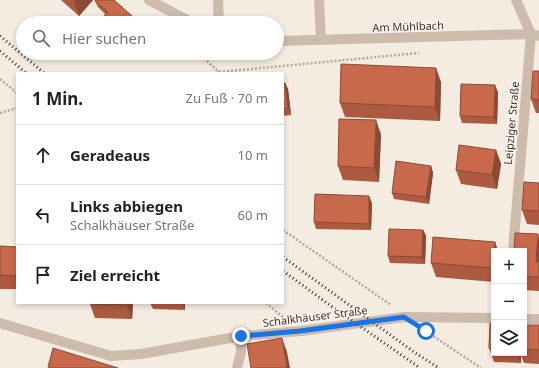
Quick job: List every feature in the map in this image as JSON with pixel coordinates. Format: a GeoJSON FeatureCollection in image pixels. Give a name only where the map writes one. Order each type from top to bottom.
{"type":"FeatureCollection","features":[{"type":"Feature","properties":{"kind":"street"},"geometry":{"type":"LineString","coordinates":[[149,0],[180,16]]}},
{"type":"Feature","properties":{"kind":"street"},"geometry":{"type":"LineString","coordinates":[[218,0],[219,16]]}},
{"type":"Feature","properties":{"kind":"street"},"geometry":{"type":"LineString","coordinates":[[319,0],[321,40]]}},
{"type":"Feature","properties":{"kind":"street","name":"Leipziger Straße"},"geometry":{"type":"LineString","coordinates":[[513,248],[535,35],[516,0]]}},
{"type":"Feature","properties":{"kind":"street","name":"Am Mühlbach"},"geometry":{"type":"LineString","coordinates":[[284,41],[535,35]]}},
{"type":"Feature","properties":{"kind":"street","name":"Schalkhäuser Straße"},"geometry":{"type":"LineString","coordinates":[[0,323],[111,356],[141,354],[241,336],[300,331],[404,317],[491,318]]}},
{"type":"Feature","properties":{"kind":"street"},"geometry":{"type":"LineString","coordinates":[[527,319],[539,319]]}},
{"type":"Feature","properties":{"kind":"street"},"geometry":{"type":"LineString","coordinates":[[237,368],[241,352],[241,336]]}},
{"type":"Feature","properties":{"kind":"path"},"geometry":{"type":"LineString","coordinates":[[227,72],[422,52]]}},
{"type":"Feature","properties":{"kind":"path"},"geometry":{"type":"LineString","coordinates":[[205,60],[216,72]]}},
{"type":"Feature","properties":{"kind":"path"},"geometry":{"type":"LineString","coordinates":[[0,79],[16,92]]}},
{"type":"Feature","properties":{"kind":"path"},"geometry":{"type":"LineString","coordinates":[[0,113],[16,108]]}},
{"type":"Feature","properties":{"kind":"path"},"geometry":{"type":"LineString","coordinates":[[284,231],[392,306],[404,317]]}},
{"type":"Feature","properties":{"kind":"path"},"geometry":{"type":"LineString","coordinates":[[267,304],[285,319]]}},
{"type":"Feature","properties":{"kind":"path"},"geometry":{"type":"LineString","coordinates":[[426,331],[482,368]]}},
{"type":"Feature","properties":{"kind":"building"},"geometry":{"type":"Polygon","coordinates":[[[114,0],[132,16],[104,16],[108,12],[95,1],[114,0]]]}},
{"type":"Feature","properties":{"kind":"building"},"geometry":{"type":"Polygon","coordinates":[[[341,64],[436,68],[435,107],[340,103],[341,64]]]}},
{"type":"Feature","properties":{"kind":"building"},"geometry":{"type":"Polygon","coordinates":[[[533,71],[539,71],[539,100],[531,99],[533,71]]]}},
{"type":"Feature","properties":{"kind":"building"},"geometry":{"type":"Polygon","coordinates":[[[284,83],[285,83],[288,108],[284,109],[284,83]]]}},
{"type":"Feature","properties":{"kind":"building"},"geometry":{"type":"Polygon","coordinates":[[[461,84],[495,85],[494,117],[460,116],[461,84]]]}},
{"type":"Feature","properties":{"kind":"building"},"geometry":{"type":"Polygon","coordinates":[[[339,119],[376,120],[374,168],[338,166],[339,119]]]}},
{"type":"Feature","properties":{"kind":"building"},"geometry":{"type":"Polygon","coordinates":[[[459,145],[496,150],[492,175],[456,170],[459,145]]]}},
{"type":"Feature","properties":{"kind":"building"},"geometry":{"type":"Polygon","coordinates":[[[396,161],[431,166],[426,197],[392,193],[396,161]]]}},
{"type":"Feature","properties":{"kind":"building"},"geometry":{"type":"Polygon","coordinates":[[[524,182],[539,183],[539,211],[522,210],[524,182]]]}},
{"type":"Feature","properties":{"kind":"building"},"geometry":{"type":"Polygon","coordinates":[[[315,194],[369,196],[369,224],[314,222],[315,194]]]}},
{"type":"Feature","properties":{"kind":"building"},"geometry":{"type":"Polygon","coordinates":[[[389,229],[423,230],[422,257],[388,256],[389,229]]]}},
{"type":"Feature","properties":{"kind":"building"},"geometry":{"type":"Polygon","coordinates":[[[515,233],[538,234],[536,262],[539,262],[539,277],[527,276],[527,248],[514,248],[515,233]]]}},
{"type":"Feature","properties":{"kind":"building"},"geometry":{"type":"Polygon","coordinates":[[[433,237],[495,242],[495,248],[491,248],[491,268],[431,263],[433,237]]]}},
{"type":"Feature","properties":{"kind":"building"},"geometry":{"type":"Polygon","coordinates":[[[0,246],[16,247],[16,276],[0,275],[0,246]]]}},
{"type":"Feature","properties":{"kind":"building"},"geometry":{"type":"Polygon","coordinates":[[[90,304],[127,304],[127,305],[90,304]]]}},
{"type":"Feature","properties":{"kind":"building"},"geometry":{"type":"Polygon","coordinates":[[[490,323],[491,323],[491,348],[489,348],[490,323]]]}},
{"type":"Feature","properties":{"kind":"building"},"geometry":{"type":"Polygon","coordinates":[[[527,325],[539,325],[539,350],[527,349],[527,325]]]}},
{"type":"Feature","properties":{"kind":"building"},"geometry":{"type":"Polygon","coordinates":[[[282,338],[287,368],[251,368],[247,344],[282,338]]]}},
{"type":"Feature","properties":{"kind":"building"},"geometry":{"type":"Polygon","coordinates":[[[53,348],[118,368],[51,368],[48,367],[53,348]]]}},
{"type":"Feature","properties":{"kind":"railway"},"geometry":{"type":"LineString","coordinates":[[0,36],[16,49]]}},
{"type":"Feature","properties":{"kind":"railway"},"geometry":{"type":"LineString","coordinates":[[0,51],[25,72]]}},
{"type":"Feature","properties":{"kind":"railway"},"geometry":{"type":"LineString","coordinates":[[29,60],[43,72]]}},
{"type":"Feature","properties":{"kind":"railway"},"geometry":{"type":"LineString","coordinates":[[284,258],[414,352],[439,368]]}},
{"type":"Feature","properties":{"kind":"railway"},"geometry":{"type":"LineString","coordinates":[[284,272],[420,368]]}},
{"type":"Feature","properties":{"kind":"route"},"geometry":{"type":"LineString","coordinates":[[241,336],[300,331],[404,317],[426,331]]}}]}
